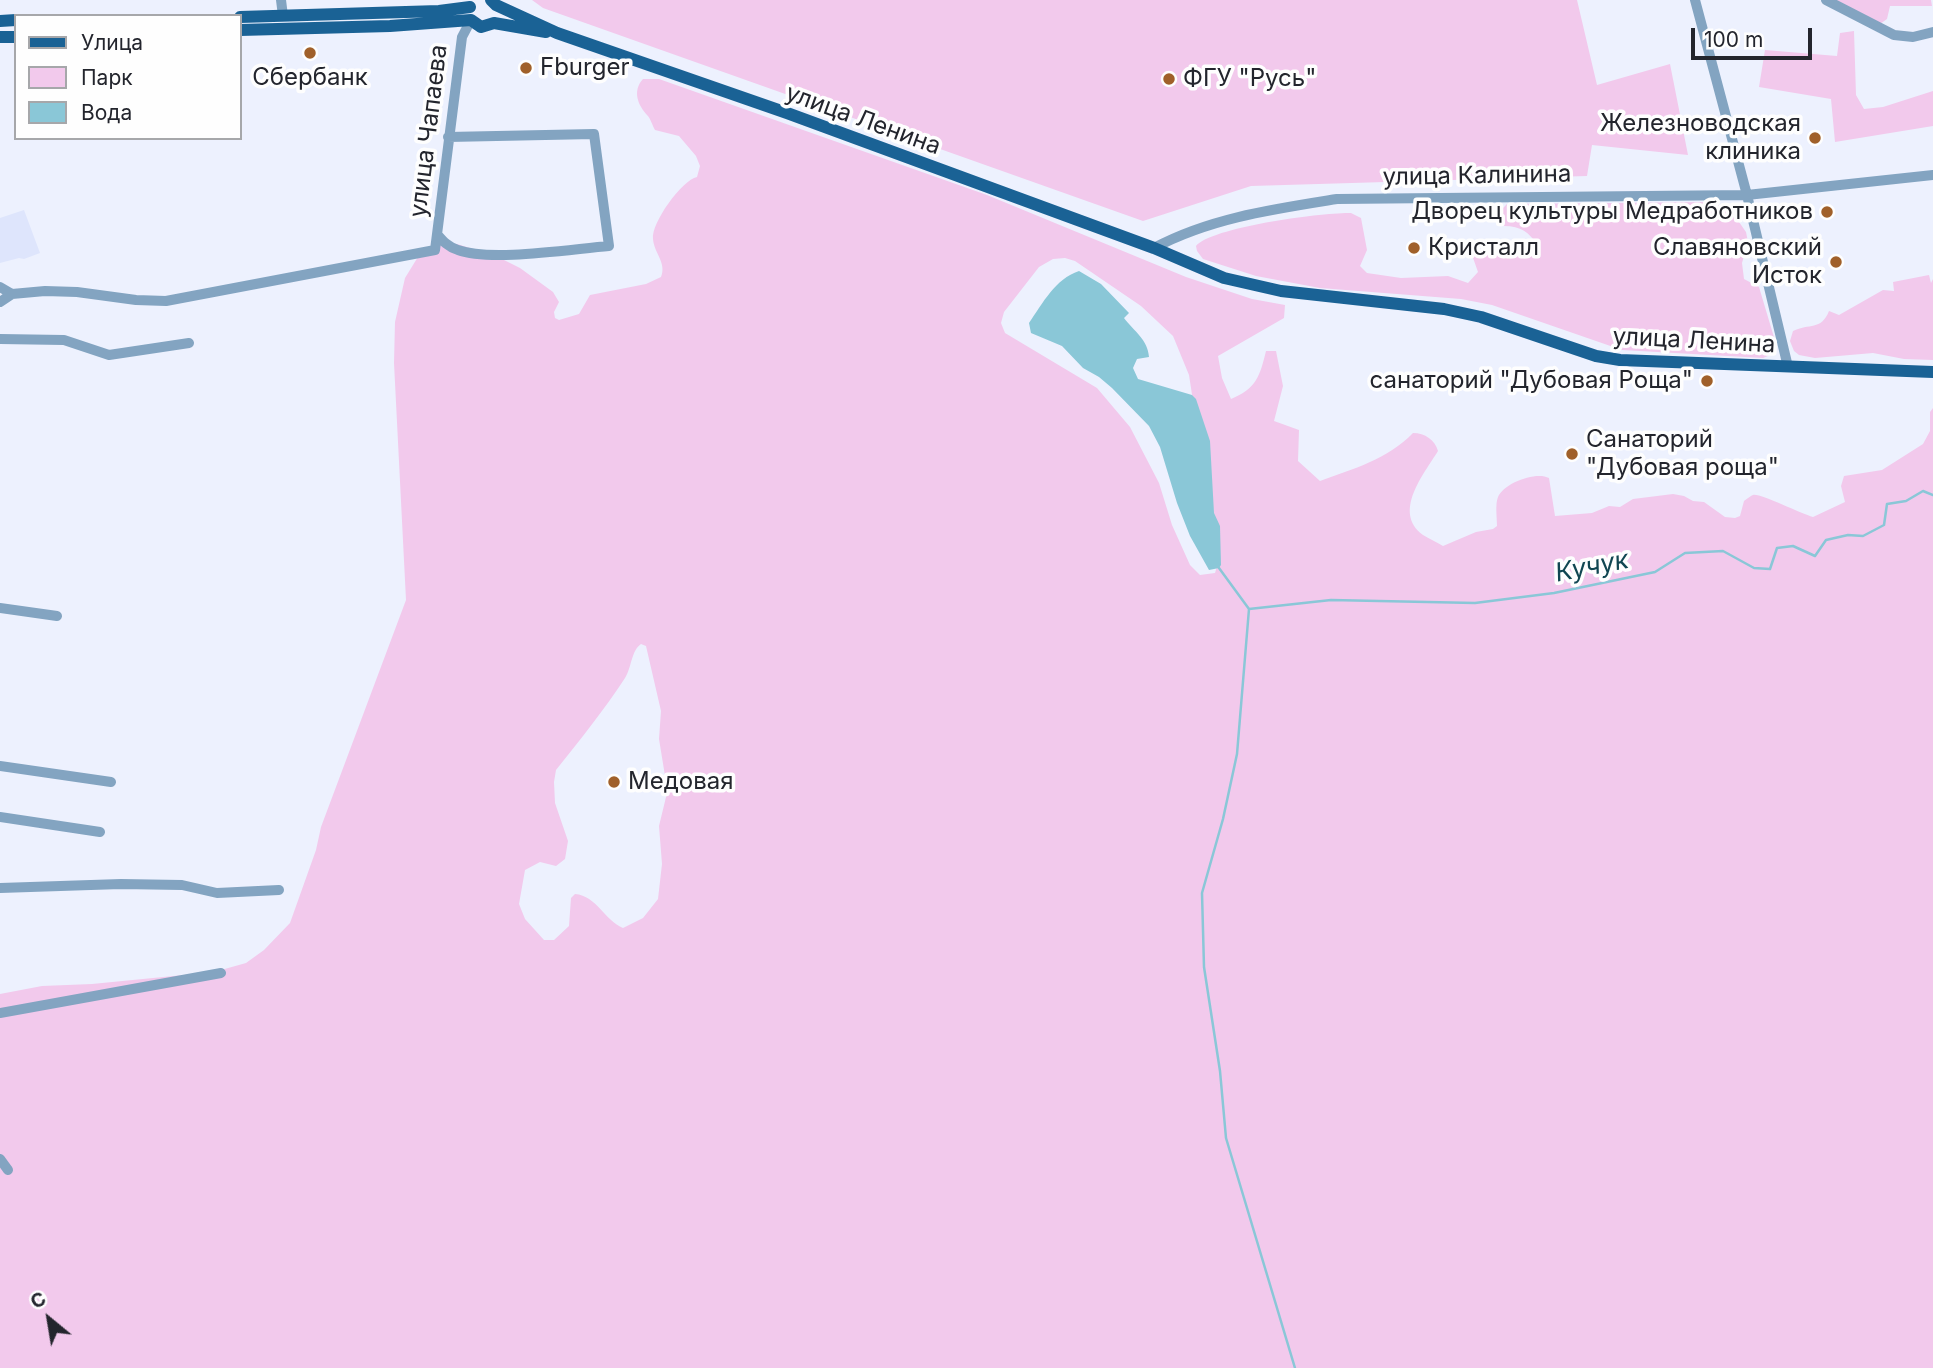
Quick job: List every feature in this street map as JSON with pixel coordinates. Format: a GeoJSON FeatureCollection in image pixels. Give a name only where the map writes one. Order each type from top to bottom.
{"type":"FeatureCollection","features":[{"type":"Feature","properties":{"kind":"main road","name":"улица Ленина"},"geometry":{"type":"LineString","coordinates":[[494,2],[498,16],[494,23]]}},
{"type":"Feature","properties":{"kind":"main road","name":"улица Ленина"},"geometry":{"type":"LineString","coordinates":[[494,2],[557,33],[787,113],[1250,286],[1418,306],[1481,317],[1595,356],[1683,364],[1933,372]]}},
{"type":"Feature","properties":{"kind":"main road","name":"улица Ленина"},"geometry":{"type":"LineString","coordinates":[[242,17],[472,9]]}},
{"type":"Feature","properties":{"kind":"main road","name":"улица Ленина"},"geometry":{"type":"LineString","coordinates":[[472,9],[481,27],[494,23],[557,33]]}},
{"type":"Feature","properties":{"kind":"main road","name":"улица Ленина"},"geometry":{"type":"LineString","coordinates":[[242,30],[390,26],[472,9]]}},
{"type":"Feature","properties":{"kind":"street"},"geometry":{"type":"LineString","coordinates":[[281,0],[283,16]]}},
{"type":"Feature","properties":{"kind":"street"},"geometry":{"type":"LineString","coordinates":[[1695,0],[1788,367]]}},
{"type":"Feature","properties":{"kind":"street"},"geometry":{"type":"LineString","coordinates":[[1826,0],[1894,35],[1913,37],[1933,33]]}},
{"type":"Feature","properties":{"kind":"street","name":"улица Чапаева"},"geometry":{"type":"LineString","coordinates":[[12,294],[77,292],[166,301],[435,250],[462,37],[472,9]]}},
{"type":"Feature","properties":{"kind":"street"},"geometry":{"type":"LineString","coordinates":[[437,233],[446,245],[454,249],[483,255],[609,246],[594,134],[448,137]]}},
{"type":"Feature","properties":{"kind":"street","name":"улица Калинина"},"geometry":{"type":"LineString","coordinates":[[1154,248],[1175,237],[1222,221],[1292,206],[1337,200],[1593,192],[1683,191],[1746,195],[1933,175]]}},
{"type":"Feature","properties":{"kind":"street"},"geometry":{"type":"LineString","coordinates":[[0,287],[12,294],[0,302]]}},
{"type":"Feature","properties":{"kind":"street"},"geometry":{"type":"LineString","coordinates":[[0,339],[64,340],[109,355],[189,343]]}},
{"type":"Feature","properties":{"kind":"street"},"geometry":{"type":"LineString","coordinates":[[0,608],[57,616]]}},
{"type":"Feature","properties":{"kind":"street"},"geometry":{"type":"LineString","coordinates":[[0,766],[111,782]]}},
{"type":"Feature","properties":{"kind":"street"},"geometry":{"type":"LineString","coordinates":[[0,817],[100,832]]}},
{"type":"Feature","properties":{"kind":"street"},"geometry":{"type":"LineString","coordinates":[[0,888],[121,884],[182,885],[217,893],[279,890]]}},
{"type":"Feature","properties":{"kind":"street"},"geometry":{"type":"LineString","coordinates":[[0,1013],[221,973]]}},
{"type":"Feature","properties":{"kind":"street"},"geometry":{"type":"LineString","coordinates":[[0,1159],[8,1170]]}},
{"type":"Feature","properties":{"kind":"shaded area"},"geometry":{"type":"Polygon","coordinates":[[[24,210],[40,253],[0,263],[0,218],[24,210]]]}},
{"type":"Feature","properties":{"kind":"green space"},"geometry":{"type":"Polygon","coordinates":[[[532,0],[1577,0],[1597,85],[1670,64],[1688,155],[1592,145],[1587,176],[1251,186],[1143,221],[543,8],[532,0]]]}},
{"type":"Feature","properties":{"kind":"green space"},"geometry":{"type":"Polygon","coordinates":[[[1836,0],[1931,0],[1932,6],[1890,6],[1887,19],[1880,24],[1836,0]]]}},
{"type":"Feature","properties":{"kind":"green space"},"geometry":{"type":"Polygon","coordinates":[[[1854,31],[1856,95],[1864,109],[1883,107],[1933,91],[1933,126],[1835,142],[1831,99],[1759,87],[1765,50],[1837,56],[1840,33],[1854,31]]]}},
{"type":"Feature","properties":{"kind":"green space"},"geometry":{"type":"Polygon","coordinates":[[[643,79],[659,79],[987,195],[1186,277],[1252,299],[1285,305],[1284,318],[1218,356],[1222,378],[1231,399],[1246,391],[1256,381],[1266,351],[1276,351],[1283,386],[1274,421],[1299,430],[1298,461],[1320,481],[1393,450],[1413,433],[1429,438],[1438,451],[1414,493],[1410,515],[1414,526],[1423,535],[1443,546],[1497,526],[1497,503],[1501,492],[1513,483],[1536,476],[1549,478],[1555,516],[1592,513],[1609,506],[1620,507],[1633,499],[1673,494],[1704,502],[1725,517],[1740,516],[1744,501],[1757,495],[1813,517],[1845,502],[1841,486],[1844,476],[1882,470],[1923,444],[1930,431],[1930,412],[1933,408],[1933,1368],[0,1368],[0,994],[42,986],[214,972],[246,963],[264,950],[290,923],[316,850],[321,827],[406,600],[394,363],[395,322],[405,278],[421,252],[441,243],[457,244],[496,256],[520,268],[553,292],[559,302],[554,312],[555,318],[559,320],[579,314],[590,295],[646,284],[661,277],[662,267],[653,239],[657,223],[676,194],[697,177],[700,166],[696,156],[679,136],[655,130],[639,102],[637,93],[643,79]],[[1053,259],[1039,267],[1004,312],[1001,323],[1005,333],[1097,388],[1130,427],[1159,483],[1172,525],[1190,565],[1200,575],[1215,573],[1218,563],[1189,375],[1173,336],[1141,306],[1075,261],[1053,259]],[[641,644],[617,690],[556,770],[555,803],[568,841],[565,859],[556,866],[540,862],[525,870],[519,904],[525,919],[544,940],[554,940],[569,926],[571,898],[575,894],[589,899],[623,928],[643,918],[658,899],[662,864],[659,826],[667,793],[659,739],[661,711],[646,646],[641,644]]]}},
{"type":"Feature","properties":{"kind":"green space"},"geometry":{"type":"Polygon","coordinates":[[[1713,202],[1732,212],[1746,232],[1748,242],[1742,263],[1744,279],[1759,287],[1776,344],[1773,354],[1763,358],[1622,350],[1492,305],[1461,299],[1320,288],[1256,276],[1203,259],[1196,246],[1206,239],[1245,227],[1294,218],[1351,213],[1361,218],[1367,250],[1360,266],[1367,273],[1401,278],[1448,276],[1468,283],[1478,272],[1472,255],[1494,252],[1506,240],[1511,241],[1517,252],[1523,255],[1535,251],[1538,246],[1524,231],[1504,226],[1501,222],[1500,211],[1507,204],[1713,202]]]}},
{"type":"Feature","properties":{"kind":"green space"},"geometry":{"type":"Polygon","coordinates":[[[1929,275],[1931,283],[1933,279],[1933,360],[1904,359],[1873,353],[1815,358],[1799,355],[1794,351],[1790,341],[1793,331],[1818,324],[1829,311],[1839,315],[1883,290],[1894,291],[1893,282],[1929,275]]]}},
{"type":"Feature","properties":{"kind":"water"},"geometry":{"type":"Polygon","coordinates":[[[1079,271],[1101,284],[1129,313],[1124,318],[1143,341],[1149,357],[1137,359],[1133,368],[1138,379],[1192,395],[1196,399],[1210,441],[1214,513],[1220,526],[1219,568],[1209,570],[1190,536],[1160,447],[1149,426],[1112,388],[1083,368],[1062,346],[1031,333],[1029,323],[1050,292],[1079,271]]]}},
{"type":"Feature","properties":{"kind":"waterway","name":"Кучук"},"geometry":{"type":"LineString","coordinates":[[1219,568],[1249,609],[1331,600],[1475,603],[1554,593],[1655,572],[1685,553],[1723,551],[1754,568],[1770,569],[1777,548],[1793,546],[1815,556],[1826,540],[1848,535],[1863,536],[1884,525],[1887,504],[1906,501],[1923,491],[1933,495]]}},
{"type":"Feature","properties":{"kind":"waterway"},"geometry":{"type":"LineString","coordinates":[[1249,609],[1237,754],[1223,819],[1202,893],[1204,967],[1220,1071],[1226,1138],[1295,1368]]}},
{"type":"Feature","properties":{"kind":"place","name":"Сбербанк"},"geometry":{"type":"Point","coordinates":[310,53]}},
{"type":"Feature","properties":{"kind":"place","name":"Fburger"},"geometry":{"type":"Point","coordinates":[526,68]}},
{"type":"Feature","properties":{"kind":"place","name":"ФГУ \"Русь\""},"geometry":{"type":"Point","coordinates":[1169,79]}},
{"type":"Feature","properties":{"kind":"place","name":"Железноводская клиника"},"geometry":{"type":"Point","coordinates":[1815,138]}},
{"type":"Feature","properties":{"kind":"place","name":"Дворец культуры Медработников"},"geometry":{"type":"Point","coordinates":[1827,212]}},
{"type":"Feature","properties":{"kind":"place","name":"Кристалл"},"geometry":{"type":"Point","coordinates":[1414,248]}},
{"type":"Feature","properties":{"kind":"place","name":"Славяновский Исток"},"geometry":{"type":"Point","coordinates":[1836,262]}},
{"type":"Feature","properties":{"kind":"place","name":"санаторий \"Дубовая Роща\""},"geometry":{"type":"Point","coordinates":[1707,381]}},
{"type":"Feature","properties":{"kind":"place","name":"Санаторий \"Дубовая роща\""},"geometry":{"type":"Point","coordinates":[1572,454]}},
{"type":"Feature","properties":{"kind":"place","name":"Медовая"},"geometry":{"type":"Point","coordinates":[614,782]}}]}
